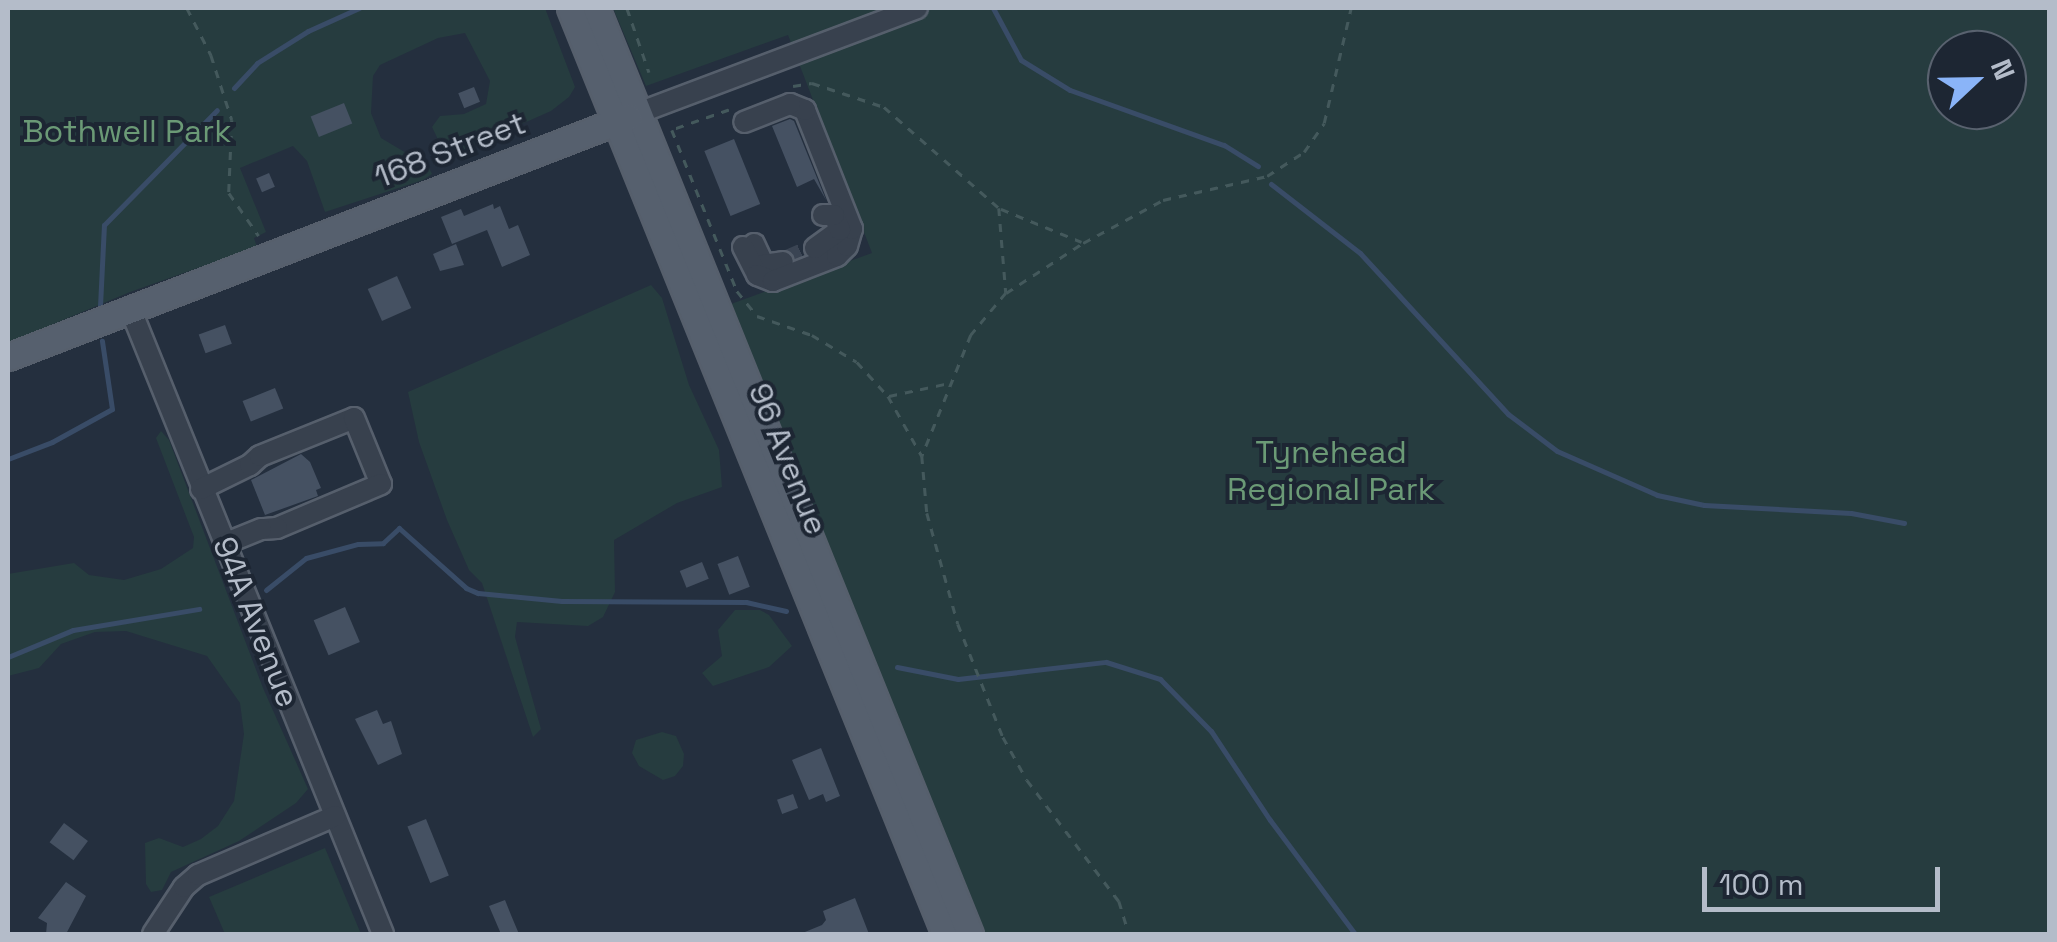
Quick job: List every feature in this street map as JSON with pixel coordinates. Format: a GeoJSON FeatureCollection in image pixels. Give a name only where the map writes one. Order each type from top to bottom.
{"type":"FeatureCollection","features":[{"type":"Feature","properties":{"kind":"main road","name":"96 Avenue"},"geometry":{"type":"LineString","coordinates":[[570,8],[627,117],[970,934]]}},
{"type":"Feature","properties":{"kind":"main road","name":"96 Avenue"},"geometry":{"type":"LineString","coordinates":[[596,8],[627,117],[945,934]]}},
{"type":"Feature","properties":{"kind":"main road","name":"168 Street"},"geometry":{"type":"LineString","coordinates":[[8,356],[627,117]]}},
{"type":"Feature","properties":{"kind":"street","name":"168 Street"},"geometry":{"type":"LineString","coordinates":[[627,117],[917,8]]}},
{"type":"Feature","properties":{"kind":"street"},"geometry":{"type":"LineString","coordinates":[[741,114],[790,104],[805,110],[852,228],[848,246],[837,256],[773,281],[757,275],[748,245],[764,265],[782,262]]}},
{"type":"Feature","properties":{"kind":"street"},"geometry":{"type":"LineString","coordinates":[[814,248],[840,230],[834,216],[823,215]]}},
{"type":"Feature","properties":{"kind":"street","name":"94A Avenue"},"geometry":{"type":"LineString","coordinates":[[130,308],[383,934]]}},
{"type":"Feature","properties":{"kind":"street"},"geometry":{"type":"LineString","coordinates":[[201,489],[260,456],[354,418],[381,484],[276,528],[261,529],[224,544]]}},
{"type":"Feature","properties":{"kind":"street"},"geometry":{"type":"LineString","coordinates":[[153,934],[184,887],[198,875],[335,816]]}},
{"type":"Feature","properties":{"kind":"path"},"geometry":{"type":"LineString","coordinates":[[186,8],[211,55],[232,120],[229,193],[263,246]]}},
{"type":"Feature","properties":{"kind":"path"},"geometry":{"type":"LineString","coordinates":[[626,8],[649,72]]}},
{"type":"Feature","properties":{"kind":"path"},"geometry":{"type":"LineString","coordinates":[[922,456],[971,335],[1006,293],[1083,243],[1163,200],[1266,176],[1304,152],[1324,123],[1352,8]]}},
{"type":"Feature","properties":{"kind":"path"},"geometry":{"type":"LineString","coordinates":[[781,90],[812,83],[884,107],[999,208],[1083,243]]}},
{"type":"Feature","properties":{"kind":"path"},"geometry":{"type":"LineString","coordinates":[[741,114],[672,130],[737,291],[749,310],[843,351],[888,396],[922,456],[932,530],[982,694],[1027,780],[1119,901],[1129,934]]}},
{"type":"Feature","properties":{"kind":"path"},"geometry":{"type":"LineString","coordinates":[[999,208],[1006,293]]}},
{"type":"Feature","properties":{"kind":"path"},"geometry":{"type":"LineString","coordinates":[[888,396],[950,382]]}},
{"type":"Feature","properties":{"kind":"green space","name":"Bothwell Park"},"geometry":{"type":"Polygon","coordinates":[[[8,8],[545,8],[575,87],[551,111],[451,155],[443,150],[432,127],[440,116],[464,114],[486,104],[490,81],[465,33],[438,38],[380,65],[373,76],[371,113],[381,138],[428,166],[432,174],[325,212],[307,161],[293,146],[240,168],[266,232],[254,238],[257,247],[130,292],[8,343],[8,8]]]}},
{"type":"Feature","properties":{"kind":"green space","name":"Tynehead Regional Park"},"geometry":{"type":"Polygon","coordinates":[[[613,8],[2049,8],[2049,934],[985,934],[731,304],[872,253],[788,35],[646,86],[613,8]]]}},
{"type":"Feature","properties":{"kind":"green space"},"geometry":{"type":"Polygon","coordinates":[[[651,285],[662,298],[689,385],[719,450],[722,487],[677,503],[614,540],[615,592],[603,617],[588,626],[517,622],[515,637],[541,729],[533,737],[482,583],[469,570],[447,520],[419,442],[408,392],[651,285]]]}},
{"type":"Feature","properties":{"kind":"green space"},"geometry":{"type":"Polygon","coordinates":[[[161,431],[169,440],[263,688],[308,789],[296,803],[239,841],[171,872],[162,890],[151,892],[146,884],[145,843],[159,838],[183,847],[201,839],[218,826],[234,801],[244,734],[240,703],[207,656],[126,631],[95,632],[61,644],[39,668],[8,676],[8,574],[74,563],[89,575],[124,580],[161,569],[193,548],[194,537],[156,438],[161,431]]]}},
{"type":"Feature","properties":{"kind":"green space"},"geometry":{"type":"Polygon","coordinates":[[[735,610],[760,610],[769,615],[792,646],[769,667],[713,686],[702,673],[722,656],[718,630],[735,610]]]}},
{"type":"Feature","properties":{"kind":"green space"},"geometry":{"type":"Polygon","coordinates":[[[662,732],[676,736],[684,754],[683,766],[675,776],[663,780],[639,766],[632,753],[636,740],[662,732]]]}},
{"type":"Feature","properties":{"kind":"green space"},"geometry":{"type":"Polygon","coordinates":[[[325,848],[361,934],[225,934],[209,897],[325,848]]]}},
{"type":"Feature","properties":{"kind":"building"},"geometry":{"type":"Polygon","coordinates":[[[474,87],[480,102],[464,108],[458,93],[474,87]]]}},
{"type":"Feature","properties":{"kind":"building"},"geometry":{"type":"Polygon","coordinates":[[[344,103],[352,123],[319,137],[311,116],[344,103]]]}},
{"type":"Feature","properties":{"kind":"building"},"geometry":{"type":"Polygon","coordinates":[[[790,119],[826,200],[814,179],[797,187],[772,126],[790,119]]]}},
{"type":"Feature","properties":{"kind":"building"},"geometry":{"type":"Polygon","coordinates":[[[734,139],[760,204],[731,216],[704,151],[734,139]]]}},
{"type":"Feature","properties":{"kind":"building"},"geometry":{"type":"Polygon","coordinates":[[[269,173],[275,187],[262,192],[256,178],[269,173]]]}},
{"type":"Feature","properties":{"kind":"building"},"geometry":{"type":"Polygon","coordinates":[[[493,204],[494,209],[500,206],[509,229],[518,225],[530,255],[502,267],[487,230],[452,244],[441,217],[461,209],[464,216],[493,204]]]}},
{"type":"Feature","properties":{"kind":"building"},"geometry":{"type":"Polygon","coordinates":[[[456,244],[464,265],[440,271],[433,254],[456,244]]]}},
{"type":"Feature","properties":{"kind":"building"},"geometry":{"type":"Polygon","coordinates":[[[397,276],[411,308],[382,321],[368,289],[397,276]]]}},
{"type":"Feature","properties":{"kind":"building"},"geometry":{"type":"Polygon","coordinates":[[[225,325],[232,344],[206,353],[199,335],[225,325]]]}},
{"type":"Feature","properties":{"kind":"building"},"geometry":{"type":"Polygon","coordinates":[[[275,388],[283,408],[251,422],[243,401],[275,388]]]}},
{"type":"Feature","properties":{"kind":"building"},"geometry":{"type":"Polygon","coordinates":[[[301,454],[310,462],[321,488],[316,490],[318,496],[265,515],[251,480],[301,454]]]}},
{"type":"Feature","properties":{"kind":"building"},"geometry":{"type":"Polygon","coordinates":[[[738,556],[750,587],[729,595],[717,564],[738,556]]]}},
{"type":"Feature","properties":{"kind":"building"},"geometry":{"type":"Polygon","coordinates":[[[702,562],[709,579],[686,588],[680,571],[702,562]]]}},
{"type":"Feature","properties":{"kind":"building"},"geometry":{"type":"Polygon","coordinates":[[[345,607],[360,642],[329,655],[314,620],[345,607]]]}},
{"type":"Feature","properties":{"kind":"building"},"geometry":{"type":"Polygon","coordinates":[[[377,710],[383,724],[391,721],[402,754],[378,765],[355,719],[377,710]]]}},
{"type":"Feature","properties":{"kind":"building"},"geometry":{"type":"Polygon","coordinates":[[[821,748],[840,796],[826,802],[823,794],[809,800],[792,760],[821,748]]]}},
{"type":"Feature","properties":{"kind":"building"},"geometry":{"type":"Polygon","coordinates":[[[793,794],[798,808],[782,814],[777,800],[793,794]]]}},
{"type":"Feature","properties":{"kind":"building"},"geometry":{"type":"Polygon","coordinates":[[[426,819],[449,876],[430,883],[407,826],[426,819]]]}},
{"type":"Feature","properties":{"kind":"building"},"geometry":{"type":"Polygon","coordinates":[[[64,823],[88,841],[74,860],[50,842],[64,823]]]}},
{"type":"Feature","properties":{"kind":"building"},"geometry":{"type":"Polygon","coordinates":[[[66,882],[86,896],[66,934],[46,934],[47,923],[38,918],[66,882]]]}},
{"type":"Feature","properties":{"kind":"building"},"geometry":{"type":"Polygon","coordinates":[[[855,898],[869,934],[800,934],[822,925],[826,920],[823,911],[855,898]]]}},
{"type":"Feature","properties":{"kind":"building"},"geometry":{"type":"Polygon","coordinates":[[[505,900],[519,934],[501,934],[489,906],[505,900]]]}},
{"type":"Feature","properties":{"kind":"waterway"},"geometry":{"type":"LineString","coordinates":[[234,88],[257,63],[308,31],[359,8]]}},
{"type":"Feature","properties":{"kind":"waterway"},"geometry":{"type":"LineString","coordinates":[[993,8],[1021,60],[1070,90],[1224,145],[1258,166]]}},
{"type":"Feature","properties":{"kind":"waterway"},"geometry":{"type":"LineString","coordinates":[[100,306],[104,225],[217,110]]}},
{"type":"Feature","properties":{"kind":"waterway"},"geometry":{"type":"LineString","coordinates":[[1271,184],[1360,253],[1508,414],[1557,451],[1657,495],[1704,505],[1851,513],[1904,523]]}},
{"type":"Feature","properties":{"kind":"waterway"},"geometry":{"type":"LineString","coordinates":[[8,459],[52,442],[112,409],[102,341]]}},
{"type":"Feature","properties":{"kind":"waterway"},"geometry":{"type":"LineString","coordinates":[[266,590],[306,558],[358,544],[383,543],[399,528],[466,588],[478,593],[562,601],[746,602],[786,611]]}},
{"type":"Feature","properties":{"kind":"waterway"},"geometry":{"type":"LineString","coordinates":[[8,657],[73,630],[199,609]]}},
{"type":"Feature","properties":{"kind":"waterway"},"geometry":{"type":"LineString","coordinates":[[897,667],[958,679],[1106,662],[1160,679],[1211,731],[1270,820],[1355,934]]}},
{"type":"Feature","properties":{"kind":"tunnel"},"geometry":{"type":"LineString","coordinates":[[783,262],[815,248]]}}]}
